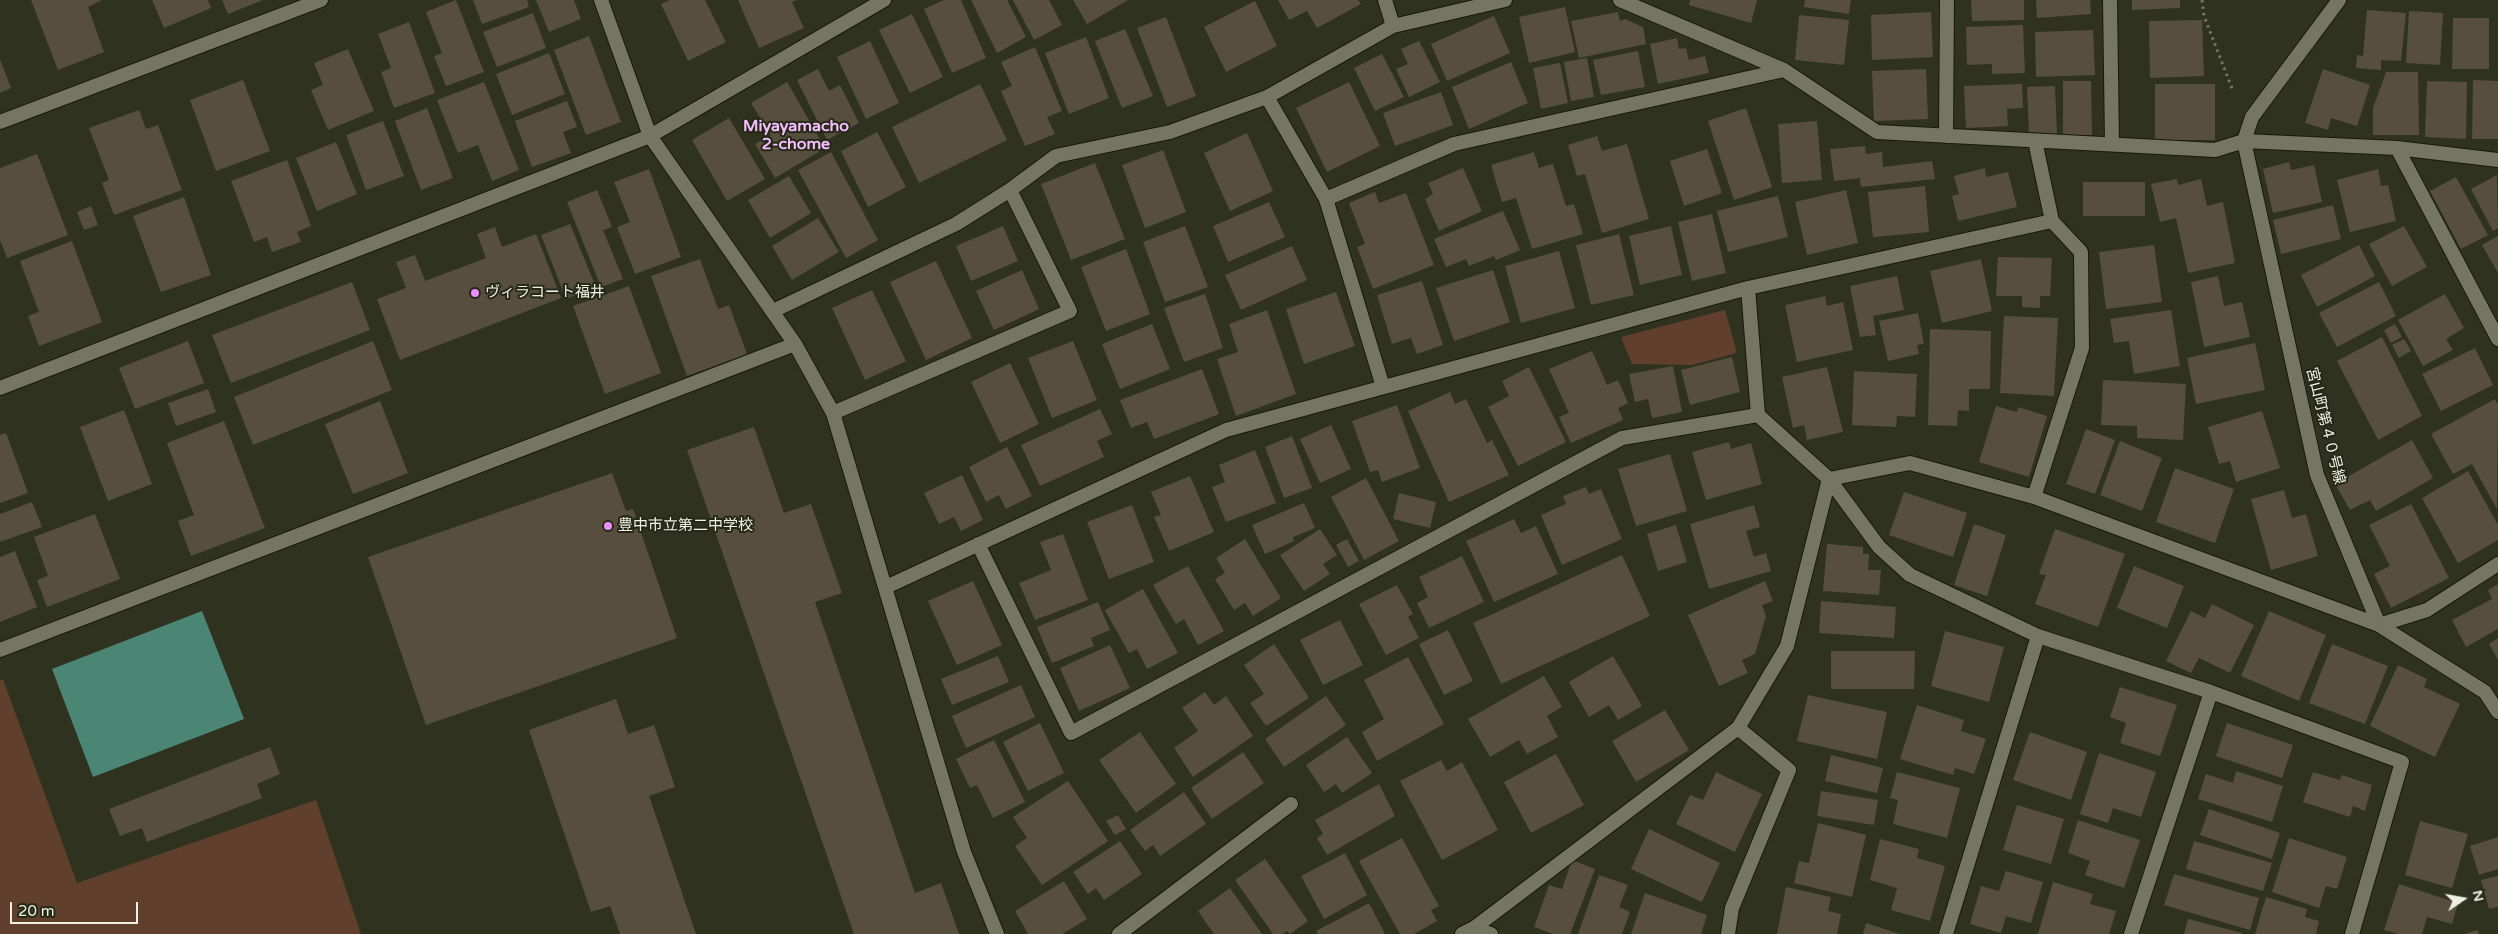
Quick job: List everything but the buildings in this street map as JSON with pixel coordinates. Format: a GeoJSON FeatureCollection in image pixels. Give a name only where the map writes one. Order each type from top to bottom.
{"type":"FeatureCollection","features":[{"type":"Feature","properties":{"kind":"street"},"geometry":{"type":"LineString","coordinates":[[0,122],[321,0]]}},
{"type":"Feature","properties":{"kind":"street"},"geometry":{"type":"LineString","coordinates":[[602,0],[650,136],[796,344],[832,413],[886,587],[964,852],[997,934]]}},
{"type":"Feature","properties":{"kind":"street"},"geometry":{"type":"LineString","coordinates":[[0,388],[650,136],[884,0]]}},
{"type":"Feature","properties":{"kind":"street"},"geometry":{"type":"LineString","coordinates":[[1385,0],[1393,26]]}},
{"type":"Feature","properties":{"kind":"street"},"geometry":{"type":"LineString","coordinates":[[772,311],[956,224],[1010,190],[1056,156],[1170,132],[1267,97],[1393,26],[1505,0]]}},
{"type":"Feature","properties":{"kind":"street"},"geometry":{"type":"LineString","coordinates":[[1620,0],[1784,70],[1877,132],[2215,150],[2244,141],[2397,148],[2498,160]]}},
{"type":"Feature","properties":{"kind":"street"},"geometry":{"type":"LineString","coordinates":[[1946,136],[1947,0]]}},
{"type":"Feature","properties":{"kind":"street"},"geometry":{"type":"LineString","coordinates":[[2110,0],[2112,144]]}},
{"type":"Feature","properties":{"kind":"street"},"geometry":{"type":"LineString","coordinates":[[2244,141],[2252,117],[2339,0]]}},
{"type":"Feature","properties":{"kind":"street"},"geometry":{"type":"LineString","coordinates":[[1326,198],[1454,144],[1784,70]]}},
{"type":"Feature","properties":{"kind":"street"},"geometry":{"type":"LineString","coordinates":[[1267,97],[1326,198],[1383,388]]}},
{"type":"Feature","properties":{"kind":"street"},"geometry":{"type":"LineString","coordinates":[[2034,497],[2082,348],[2081,252],[2052,221],[2035,141]]}},
{"type":"Feature","properties":{"kind":"street","name":"宮山町第４０号線"},"geometry":{"type":"LineString","coordinates":[[2244,141],[2317,475],[2379,625]]}},
{"type":"Feature","properties":{"kind":"street"},"geometry":{"type":"LineString","coordinates":[[2397,148],[2498,339]]}},
{"type":"Feature","properties":{"kind":"street"},"geometry":{"type":"LineString","coordinates":[[832,413],[1070,311],[1010,190]]}},
{"type":"Feature","properties":{"kind":"street"},"geometry":{"type":"LineString","coordinates":[[886,587],[1226,430],[1748,288],[2052,221]]}},
{"type":"Feature","properties":{"kind":"street"},"geometry":{"type":"LineString","coordinates":[[1748,288],[1758,416],[1829,479],[1879,547],[1910,575],[2038,636],[2211,692],[2402,762],[2352,934]]}},
{"type":"Feature","properties":{"kind":"street"},"geometry":{"type":"LineString","coordinates":[[0,650],[796,344]]}},
{"type":"Feature","properties":{"kind":"street"},"geometry":{"type":"LineString","coordinates":[[978,544],[1071,733],[1622,438],[1758,416]]}},
{"type":"Feature","properties":{"kind":"street"},"geometry":{"type":"LineString","coordinates":[[1829,479],[1910,463],[2034,497],[2379,625],[2486,692],[2498,712]]}},
{"type":"Feature","properties":{"kind":"street"},"geometry":{"type":"LineString","coordinates":[[1468,931],[1738,728],[1787,646],[1829,479]]}},
{"type":"Feature","properties":{"kind":"street"},"geometry":{"type":"LineString","coordinates":[[2379,625],[2427,610],[2498,564]]}},
{"type":"Feature","properties":{"kind":"street"},"geometry":{"type":"LineString","coordinates":[[1946,934],[2038,636]]}},
{"type":"Feature","properties":{"kind":"street"},"geometry":{"type":"LineString","coordinates":[[2131,934],[2211,692]]}},
{"type":"Feature","properties":{"kind":"street"},"geometry":{"type":"LineString","coordinates":[[1728,934],[1732,908],[1789,770],[1738,728]]}},
{"type":"Feature","properties":{"kind":"street"},"geometry":{"type":"LineString","coordinates":[[1119,934],[1291,804]]}},
{"type":"Feature","properties":{"kind":"street"},"geometry":{"type":"LineString","coordinates":[[1468,931],[1491,934]]}},
{"type":"Feature","properties":{"kind":"path"},"geometry":{"type":"LineString","coordinates":[[2202,0],[2204,16],[2235,97]]}},
{"type":"Feature","properties":{"kind":"shaded area"},"geometry":{"type":"Polygon","coordinates":[[[1725,310],[1737,353],[1692,365],[1632,364],[1621,337],[1725,310]]]}},
{"type":"Feature","properties":{"kind":"shaded area"},"geometry":{"type":"Polygon","coordinates":[[[3,679],[77,883],[316,800],[361,934],[0,934],[0,680],[3,679]]]}},
{"type":"Feature","properties":{"kind":"water"},"geometry":{"type":"Polygon","coordinates":[[[202,611],[244,719],[93,777],[52,669],[202,611]]]}},
{"type":"Feature","properties":{"kind":"place","name":"ヴィラコート福井"},"geometry":{"type":"Point","coordinates":[475,293]}},
{"type":"Feature","properties":{"kind":"place","name":"豊中市立第二中学校"},"geometry":{"type":"Point","coordinates":[608,526]}},
{"type":"Feature","properties":{"kind":"district","name":"Miyayamacho 2-chome"},"geometry":{"type":"Point","coordinates":[796,136]}}]}
